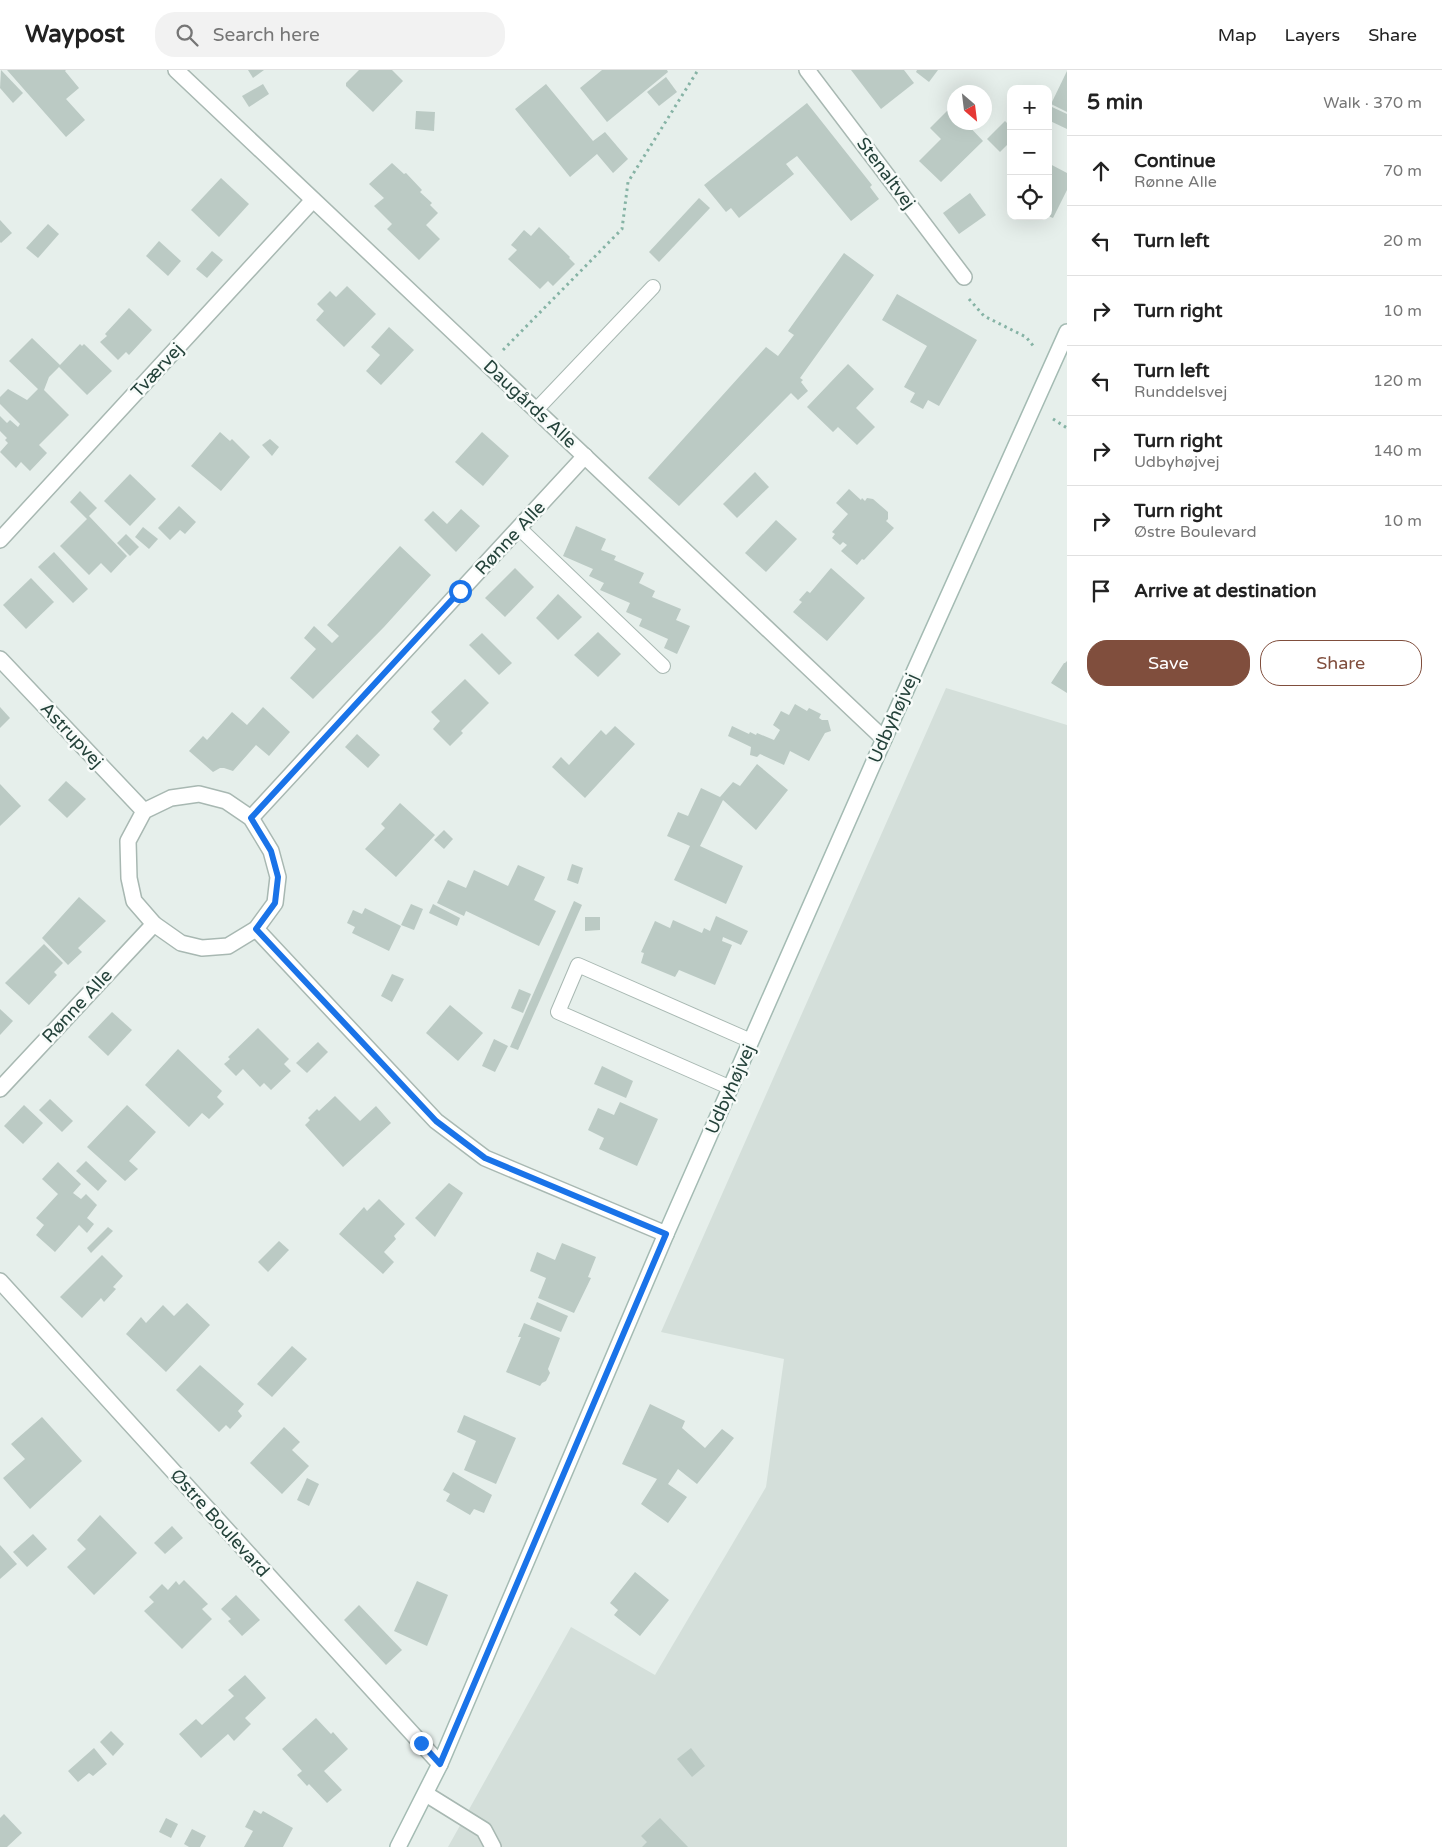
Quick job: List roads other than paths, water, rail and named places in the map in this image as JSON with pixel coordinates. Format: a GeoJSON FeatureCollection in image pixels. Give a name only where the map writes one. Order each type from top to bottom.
{"type":"FeatureCollection","features":[{"type":"Feature","properties":{"kind":"street","name":"Daugårds Alle"},"geometry":{"type":"LineString","coordinates":[[176,70],[884,739]]}},
{"type":"Feature","properties":{"kind":"street","name":"Stenaltvej"},"geometry":{"type":"LineString","coordinates":[[807,70],[964,277]]}},
{"type":"Feature","properties":{"kind":"street","name":"Tværvej"},"geometry":{"type":"LineString","coordinates":[[0,540],[313,200]]}},
{"type":"Feature","properties":{"kind":"street","name":"Udbyhøjvej"},"geometry":{"type":"LineString","coordinates":[[398,1847],[440,1764],[666,1234],[884,739],[1067,332]]}},
{"type":"Feature","properties":{"kind":"street","name":"Rønne Alle"},"geometry":{"type":"LineString","coordinates":[[251,818],[585,456]]}},
{"type":"Feature","properties":{"kind":"street","name":"Astrupvej"},"geometry":{"type":"LineString","coordinates":[[0,659],[144,811]]}},
{"type":"Feature","properties":{"kind":"street"},"geometry":{"type":"LineString","coordinates":[[199,794],[226,801],[251,818],[271,851],[278,877],[275,903],[256,929],[228,946],[202,948],[181,942],[154,924],[134,901],[129,878],[128,841],[144,811],[170,798],[199,794]]}},
{"type":"Feature","properties":{"kind":"street","name":"Rønne Alle"},"geometry":{"type":"LineString","coordinates":[[0,1089],[154,924]]}},
{"type":"Feature","properties":{"kind":"street"},"geometry":{"type":"LineString","coordinates":[[256,929],[436,1121],[485,1158],[666,1234]]}},
{"type":"Feature","properties":{"kind":"street","name":"Østre Boulevard"},"geometry":{"type":"LineString","coordinates":[[0,1281],[440,1764]]}},
{"type":"Feature","properties":{"kind":"street"},"geometry":{"type":"LineString","coordinates":[[426,1794],[484,1830],[493,1847]]}},
{"type":"Feature","properties":{"kind":"lane"},"geometry":{"type":"LineString","coordinates":[[536,410],[653,287]]}},
{"type":"Feature","properties":{"kind":"lane"},"geometry":{"type":"LineString","coordinates":[[519,528],[663,666]]}},
{"type":"Feature","properties":{"kind":"lane"},"geometry":{"type":"LineString","coordinates":[[731,1088],[558,1012],[561,1004],[578,965],[751,1041]]}}]}
